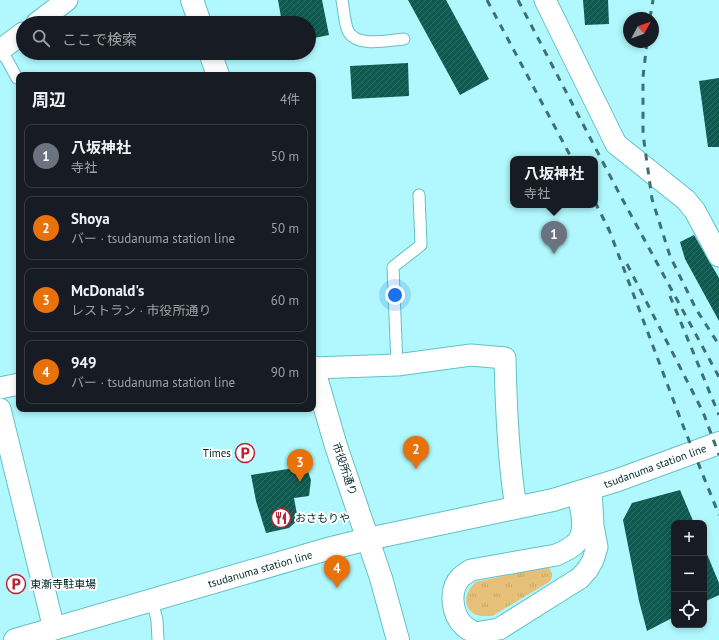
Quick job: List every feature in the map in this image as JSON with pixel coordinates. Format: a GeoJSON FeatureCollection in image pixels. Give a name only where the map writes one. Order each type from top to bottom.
{"type":"FeatureCollection","features":[{"type":"Feature","properties":{"kind":"main road"},"geometry":{"type":"LineString","coordinates":[[192,0],[198,16]]}},
{"type":"Feature","properties":{"kind":"main road"},"geometry":{"type":"LineString","coordinates":[[213,60],[217,72]]}},
{"type":"Feature","properties":{"kind":"main road","name":"市役所通り"},"geometry":{"type":"LineString","coordinates":[[316,378],[336,446],[381,578],[398,640]]}},
{"type":"Feature","properties":{"kind":"main road","name":"tsudanuma station line"},"geometry":{"type":"LineString","coordinates":[[15,640],[317,552],[368,539],[554,500],[584,491],[719,443]]}},
{"type":"Feature","properties":{"kind":"street"},"geometry":{"type":"LineString","coordinates":[[46,16],[67,0]]}},
{"type":"Feature","properties":{"kind":"street"},"geometry":{"type":"LineString","coordinates":[[545,0],[616,144],[686,200],[696,211],[719,256]]}},
{"type":"Feature","properties":{"kind":"street"},"geometry":{"type":"LineString","coordinates":[[1,50],[16,38]]}},
{"type":"Feature","properties":{"kind":"street"},"geometry":{"type":"LineString","coordinates":[[316,368],[397,365],[471,355],[505,358],[507,424],[516,508]]}},
{"type":"Feature","properties":{"kind":"street"},"geometry":{"type":"LineString","coordinates":[[0,388],[16,385]]}},
{"type":"Feature","properties":{"kind":"street"},"geometry":{"type":"LineString","coordinates":[[0,409],[54,629]]}},
{"type":"Feature","properties":{"kind":"street"},"geometry":{"type":"LineString","coordinates":[[584,491],[597,547],[593,560],[588,569],[580,578],[499,629],[475,633],[464,626],[456,615],[452,601],[455,587],[460,578],[471,570],[556,555],[566,550],[577,542],[582,532],[584,491]]}},
{"type":"Feature","properties":{"kind":"street"},"geometry":{"type":"LineString","coordinates":[[556,555],[566,566],[569,586]]}},
{"type":"Feature","properties":{"kind":"lane"},"geometry":{"type":"LineString","coordinates":[[342,0],[348,31],[354,39],[362,42],[404,39]]}},
{"type":"Feature","properties":{"kind":"lane"},"geometry":{"type":"LineString","coordinates":[[1,50],[16,76]]}},
{"type":"Feature","properties":{"kind":"lane"},"geometry":{"type":"LineString","coordinates":[[397,365],[392,267],[421,245],[419,196]]}},
{"type":"Feature","properties":{"kind":"lane"},"geometry":{"type":"LineString","coordinates":[[152,600],[157,620],[158,640]]}},
{"type":"Feature","properties":{"kind":"green space"},"geometry":{"type":"Polygon","coordinates":[[[548,567],[552,573],[552,578],[549,582],[492,616],[477,615],[469,609],[466,601],[468,593],[476,582],[548,567]]]}},
{"type":"Feature","properties":{"kind":"building"},"geometry":{"type":"Polygon","coordinates":[[[278,0],[322,0],[329,35],[316,38],[316,16],[281,16],[278,0]]]}},
{"type":"Feature","properties":{"kind":"building"},"geometry":{"type":"Polygon","coordinates":[[[408,0],[446,0],[489,79],[460,95],[408,0]]]}},
{"type":"Feature","properties":{"kind":"building"},"geometry":{"type":"Polygon","coordinates":[[[583,0],[608,0],[609,24],[585,25],[583,0]]]}},
{"type":"Feature","properties":{"kind":"building"},"geometry":{"type":"Polygon","coordinates":[[[408,63],[409,96],[352,99],[350,66],[408,63]]]}},
{"type":"Feature","properties":{"kind":"building"},"geometry":{"type":"Polygon","coordinates":[[[719,78],[719,147],[708,147],[699,81],[719,78]]]}},
{"type":"Feature","properties":{"kind":"building"},"geometry":{"type":"Polygon","coordinates":[[[694,235],[719,278],[719,321],[685,259],[680,242],[694,235]]]}},
{"type":"Feature","properties":{"kind":"building"},"geometry":{"type":"Polygon","coordinates":[[[306,466],[311,480],[309,496],[294,498],[298,520],[289,528],[266,533],[256,501],[251,475],[306,466]]]}},
{"type":"Feature","properties":{"kind":"building"},"geometry":{"type":"Polygon","coordinates":[[[680,490],[693,520],[671,520],[671,619],[647,631],[639,601],[623,520],[632,503],[680,490]]]}},
{"type":"Feature","properties":{"kind":"building"},"geometry":{"type":"Polygon","coordinates":[[[707,554],[719,583],[719,595],[707,601],[707,554]]]}},
{"type":"Feature","properties":{"kind":"railway"},"geometry":{"type":"LineString","coordinates":[[487,0],[570,156]]}},
{"type":"Feature","properties":{"kind":"railway"},"geometry":{"type":"LineString","coordinates":[[518,0],[619,193],[719,377]]}},
{"type":"Feature","properties":{"kind":"railway"},"geometry":{"type":"LineString","coordinates":[[651,12],[653,0]]}},
{"type":"Feature","properties":{"kind":"railway"},"geometry":{"type":"LineString","coordinates":[[646,48],[643,77],[643,134],[652,199],[670,256],[696,309],[719,345]]}},
{"type":"Feature","properties":{"kind":"railway"},"geometry":{"type":"LineString","coordinates":[[598,208],[609,230]]}},
{"type":"Feature","properties":{"kind":"railway"},"geometry":{"type":"LineString","coordinates":[[608,227],[682,423],[719,515]]}},
{"type":"Feature","properties":{"kind":"railway"},"geometry":{"type":"LineString","coordinates":[[627,264],[703,412],[719,455]]}},
{"type":"Feature","properties":{"kind":"railway"},"geometry":{"type":"LineString","coordinates":[[670,296],[719,415]]}},
{"type":"Feature","properties":{"kind":"place","name":"八坂神社"},"geometry":{"type":"Point","coordinates":[554,254]}},
{"type":"Feature","properties":{"kind":"place","name":"Times"},"geometry":{"type":"Point","coordinates":[245,453]}},
{"type":"Feature","properties":{"kind":"place","name":"Shoya"},"geometry":{"type":"Point","coordinates":[416,469]}},
{"type":"Feature","properties":{"kind":"place","name":"McDonald's"},"geometry":{"type":"Point","coordinates":[300,482]}},
{"type":"Feature","properties":{"kind":"place","name":"おさもりや"},"geometry":{"type":"Point","coordinates":[281,518]}},
{"type":"Feature","properties":{"kind":"place","name":"東漸寺駐車場"},"geometry":{"type":"Point","coordinates":[16,584]}},
{"type":"Feature","properties":{"kind":"place","name":"949"},"geometry":{"type":"Point","coordinates":[337,588]}}]}
